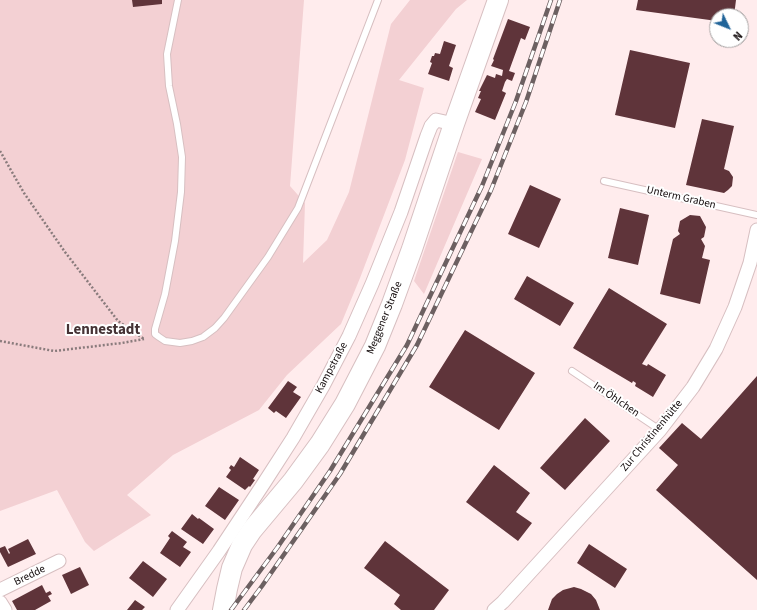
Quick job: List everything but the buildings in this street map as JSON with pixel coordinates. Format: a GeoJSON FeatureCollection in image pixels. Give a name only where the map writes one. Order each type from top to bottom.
{"type":"FeatureCollection","features":[{"type":"Feature","properties":{"kind":"main road","name":"Meggener Straße"},"geometry":{"type":"LineString","coordinates":[[223,610],[232,568],[242,545],[252,530],[320,444],[345,404],[375,346],[412,249],[498,0]]}},
{"type":"Feature","properties":{"kind":"street","name":"Kampstraße"},"geometry":{"type":"LineString","coordinates":[[177,610],[220,550],[264,483],[293,438],[323,386],[349,336],[372,284],[401,212],[431,126],[436,120],[454,124]]}},
{"type":"Feature","properties":{"kind":"street","name":"Zur Christinenhütte"},"geometry":{"type":"LineString","coordinates":[[494,610],[660,430],[693,387],[716,349],[738,300],[750,263],[757,230]]}},
{"type":"Feature","properties":{"kind":"street","name":"Bredde"},"geometry":{"type":"LineString","coordinates":[[0,590],[60,561]]}},
{"type":"Feature","properties":{"kind":"street"},"geometry":{"type":"LineString","coordinates":[[0,602],[5,610]]}},
{"type":"Feature","properties":{"kind":"lane"},"geometry":{"type":"LineString","coordinates":[[178,0],[167,54],[170,86],[182,157],[181,192],[175,241],[165,294],[155,329],[155,334],[165,341],[180,343],[192,342],[203,337],[215,328],[224,318],[268,257],[298,208],[378,0]]}},
{"type":"Feature","properties":{"kind":"lane","name":"Unterm Graben"},"geometry":{"type":"LineString","coordinates":[[604,181],[757,215]]}},
{"type":"Feature","properties":{"kind":"lane","name":"Im Öhlchen"},"geometry":{"type":"LineString","coordinates":[[572,371],[660,430]]}},
{"type":"Feature","properties":{"kind":"path"},"geometry":{"type":"LineString","coordinates":[[0,151],[24,193],[64,252],[118,321],[144,339],[54,351],[0,341]]}},
{"type":"Feature","properties":{"kind":"shaded area"},"geometry":{"type":"Polygon","coordinates":[[[0,0],[304,0],[290,186],[305,203],[303,263],[327,240],[349,192],[391,24],[410,0],[467,0],[456,9],[399,80],[424,88],[405,160],[341,324],[287,375],[259,410],[173,455],[127,495],[151,515],[94,551],[85,542],[57,490],[0,511],[0,0]]]}},
{"type":"Feature","properties":{"kind":"shaded area"},"geometry":{"type":"Polygon","coordinates":[[[458,152],[482,159],[424,294],[414,281],[458,152]]]}},
{"type":"Feature","properties":{"kind":"railway"},"geometry":{"type":"LineString","coordinates":[[231,610],[277,548],[330,471],[407,345],[482,186],[516,101],[551,0]]}},
{"type":"Feature","properties":{"kind":"railway"},"geometry":{"type":"LineString","coordinates":[[244,610],[340,474],[417,345],[491,190],[526,102],[560,0]]}},
{"type":"Feature","properties":{"kind":"district","name":"Lennestadt"},"geometry":{"type":"Point","coordinates":[103,331]}}]}
